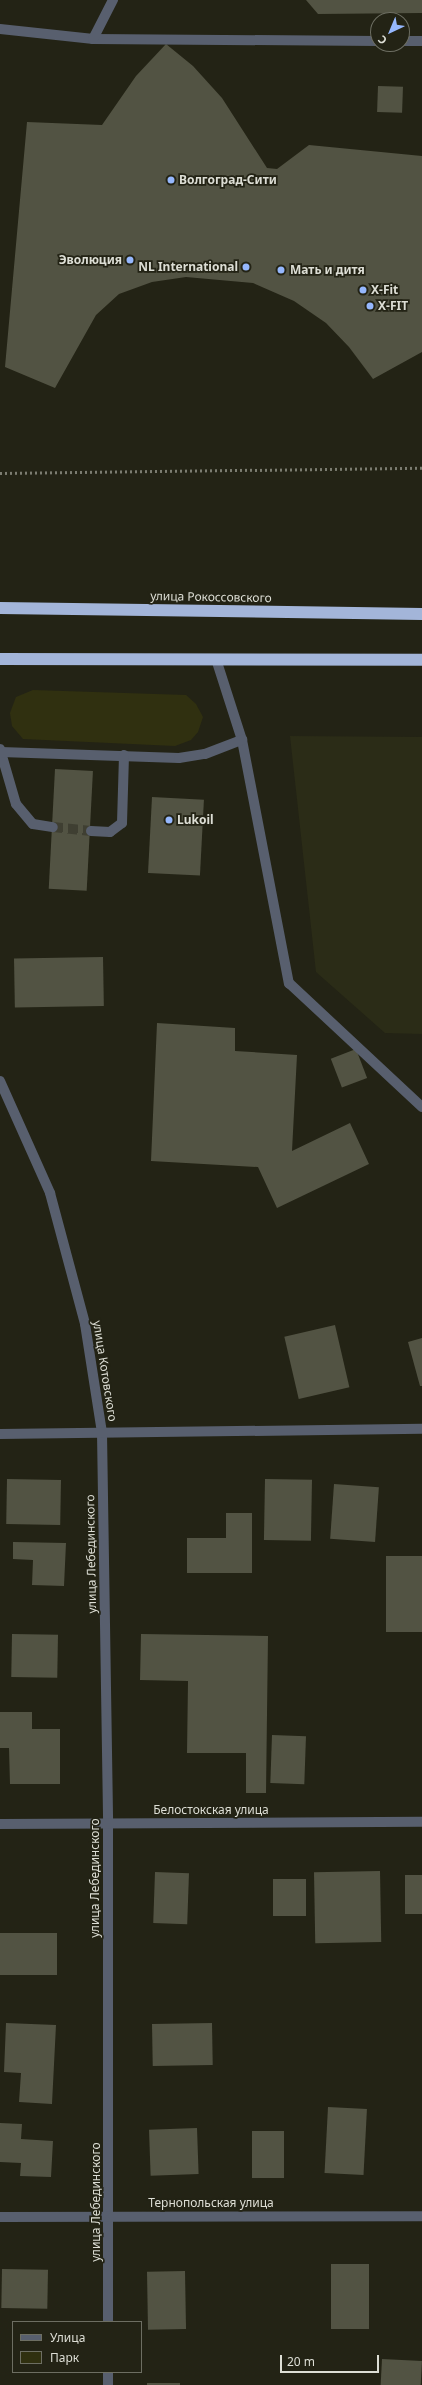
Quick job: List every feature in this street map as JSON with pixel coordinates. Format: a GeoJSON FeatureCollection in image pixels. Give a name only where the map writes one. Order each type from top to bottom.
{"type":"FeatureCollection","features":[{"type":"Feature","properties":{"kind":"highway","name":"улица Рокоссовского"},"geometry":{"type":"LineString","coordinates":[[0,608],[422,614]]}},
{"type":"Feature","properties":{"kind":"highway"},"geometry":{"type":"LineString","coordinates":[[0,659],[422,660]]}},
{"type":"Feature","properties":{"kind":"street"},"geometry":{"type":"LineString","coordinates":[[93,39],[113,0]]}},
{"type":"Feature","properties":{"kind":"street"},"geometry":{"type":"LineString","coordinates":[[0,29],[93,39],[370,41]]}},
{"type":"Feature","properties":{"kind":"street"},"geometry":{"type":"LineString","coordinates":[[410,41],[422,41]]}},
{"type":"Feature","properties":{"kind":"street"},"geometry":{"type":"LineString","coordinates":[[216,659],[242,740],[289,983],[422,1107]]}},
{"type":"Feature","properties":{"kind":"street"},"geometry":{"type":"LineString","coordinates":[[53,827],[33,824],[16,804],[1,750],[194,756],[242,740]]}},
{"type":"Feature","properties":{"kind":"street"},"geometry":{"type":"LineString","coordinates":[[91,831],[110,832],[122,823],[124,755]]}},
{"type":"Feature","properties":{"kind":"street","name":"улица Котовского"},"geometry":{"type":"LineString","coordinates":[[0,1081],[50,1193],[85,1324],[102,1433],[422,1430]]}},
{"type":"Feature","properties":{"kind":"street"},"geometry":{"type":"LineString","coordinates":[[0,1434],[102,1433]]}},
{"type":"Feature","properties":{"kind":"street","name":"улица Лебединского"},"geometry":{"type":"LineString","coordinates":[[102,1433],[108,1824],[108,2321]]}},
{"type":"Feature","properties":{"kind":"street","name":"Белостокская улица"},"geometry":{"type":"LineString","coordinates":[[0,1824],[422,1822]]}},
{"type":"Feature","properties":{"kind":"street","name":"Тернопольская улица"},"geometry":{"type":"LineString","coordinates":[[0,2217],[422,2216]]}},
{"type":"Feature","properties":{"kind":"street"},"geometry":{"type":"LineString","coordinates":[[108,2373],[108,2385]]}},
{"type":"Feature","properties":{"kind":"path"},"geometry":{"type":"LineString","coordinates":[[0,473],[422,468]]}},
{"type":"Feature","properties":{"kind":"shaded area"},"geometry":{"type":"Polygon","coordinates":[[[290,736],[422,737],[422,1034],[385,1033],[316,972],[290,736]]]}},
{"type":"Feature","properties":{"kind":"green space"},"geometry":{"type":"Polygon","coordinates":[[[33,690],[186,695],[196,704],[203,717],[198,732],[191,740],[175,746],[23,739],[12,726],[10,713],[16,697],[33,690]]]}},
{"type":"Feature","properties":{"kind":"building"},"geometry":{"type":"Polygon","coordinates":[[[306,0],[422,0],[422,13],[370,12],[370,14],[318,14],[306,0]]]}},
{"type":"Feature","properties":{"kind":"building"},"geometry":{"type":"Polygon","coordinates":[[[166,44],[193,66],[222,98],[267,168],[277,169],[309,145],[422,156],[422,352],[373,379],[349,347],[326,323],[294,301],[253,283],[186,277],[152,282],[119,294],[96,315],[55,388],[5,367],[27,122],[102,125],[136,76],[166,44]]]}},
{"type":"Feature","properties":{"kind":"building"},"geometry":{"type":"Polygon","coordinates":[[[378,86],[403,87],[402,113],[377,112],[378,86]]]}},
{"type":"Feature","properties":{"kind":"building"},"geometry":{"type":"Polygon","coordinates":[[[55,769],[93,771],[87,891],[49,889],[55,769]]]}},
{"type":"Feature","properties":{"kind":"building"},"geometry":{"type":"Polygon","coordinates":[[[152,797],[204,800],[200,876],[148,873],[152,797]]]}},
{"type":"Feature","properties":{"kind":"building"},"geometry":{"type":"Polygon","coordinates":[[[103,957],[104,1006],[15,1008],[14,959],[103,957]]]}},
{"type":"Feature","properties":{"kind":"building"},"geometry":{"type":"Polygon","coordinates":[[[157,1023],[235,1028],[235,1051],[297,1055],[292,1151],[350,1123],[369,1164],[277,1208],[258,1167],[151,1161],[157,1023]]]}},
{"type":"Feature","properties":{"kind":"building"},"geometry":{"type":"Polygon","coordinates":[[[356,1049],[367,1078],[342,1088],[331,1059],[356,1049]]]}},
{"type":"Feature","properties":{"kind":"building"},"geometry":{"type":"Polygon","coordinates":[[[335,1325],[349,1387],[299,1399],[284,1337],[335,1325]]]}},
{"type":"Feature","properties":{"kind":"building"},"geometry":{"type":"Polygon","coordinates":[[[422,1338],[422,1386],[420,1386],[408,1342],[422,1338]]]}},
{"type":"Feature","properties":{"kind":"building"},"geometry":{"type":"Polygon","coordinates":[[[7,1479],[61,1480],[60,1525],[6,1524],[7,1479]]]}},
{"type":"Feature","properties":{"kind":"building"},"geometry":{"type":"Polygon","coordinates":[[[265,1479],[312,1480],[311,1541],[264,1540],[265,1479]]]}},
{"type":"Feature","properties":{"kind":"building"},"geometry":{"type":"Polygon","coordinates":[[[334,1484],[379,1487],[375,1542],[330,1539],[334,1484]]]}},
{"type":"Feature","properties":{"kind":"building"},"geometry":{"type":"Polygon","coordinates":[[[226,1513],[252,1513],[252,1573],[187,1573],[187,1538],[226,1538],[226,1513]]]}},
{"type":"Feature","properties":{"kind":"building"},"geometry":{"type":"Polygon","coordinates":[[[13,1542],[66,1543],[64,1586],[32,1585],[33,1560],[13,1559],[13,1542]]]}},
{"type":"Feature","properties":{"kind":"building"},"geometry":{"type":"Polygon","coordinates":[[[386,1556],[422,1556],[422,1632],[386,1632],[386,1556]]]}},
{"type":"Feature","properties":{"kind":"building"},"geometry":{"type":"Polygon","coordinates":[[[12,1634],[58,1635],[57,1678],[11,1677],[12,1634]]]}},
{"type":"Feature","properties":{"kind":"building"},"geometry":{"type":"Polygon","coordinates":[[[141,1634],[268,1636],[266,1793],[246,1793],[246,1753],[187,1753],[188,1681],[140,1680],[141,1634]]]}},
{"type":"Feature","properties":{"kind":"building"},"geometry":{"type":"Polygon","coordinates":[[[0,1712],[32,1712],[32,1729],[60,1729],[60,1784],[10,1784],[9,1748],[0,1748],[0,1712]]]}},
{"type":"Feature","properties":{"kind":"building"},"geometry":{"type":"Polygon","coordinates":[[[272,1735],[306,1736],[304,1784],[270,1783],[272,1735]]]}},
{"type":"Feature","properties":{"kind":"building"},"geometry":{"type":"Polygon","coordinates":[[[380,1871],[381,1942],[315,1943],[314,1872],[380,1871]]]}},
{"type":"Feature","properties":{"kind":"building"},"geometry":{"type":"Polygon","coordinates":[[[155,1872],[189,1873],[187,1924],[153,1923],[155,1872]]]}},
{"type":"Feature","properties":{"kind":"building"},"geometry":{"type":"Polygon","coordinates":[[[405,1875],[422,1875],[422,1914],[405,1914],[405,1875]]]}},
{"type":"Feature","properties":{"kind":"building"},"geometry":{"type":"Polygon","coordinates":[[[273,1879],[306,1879],[306,1916],[273,1916],[273,1879]]]}},
{"type":"Feature","properties":{"kind":"building"},"geometry":{"type":"Polygon","coordinates":[[[0,1933],[57,1933],[57,1975],[0,1975],[0,1933]]]}},
{"type":"Feature","properties":{"kind":"building"},"geometry":{"type":"Polygon","coordinates":[[[6,2023],[56,2025],[52,2104],[19,2102],[21,2073],[4,2072],[6,2023]]]}},
{"type":"Feature","properties":{"kind":"building"},"geometry":{"type":"Polygon","coordinates":[[[212,2023],[213,2065],[153,2066],[152,2024],[212,2023]]]}},
{"type":"Feature","properties":{"kind":"building"},"geometry":{"type":"Polygon","coordinates":[[[328,2107],[367,2109],[363,2175],[325,2173],[328,2107]]]}},
{"type":"Feature","properties":{"kind":"building"},"geometry":{"type":"Polygon","coordinates":[[[0,2123],[22,2124],[21,2139],[53,2141],[51,2177],[20,2176],[21,2163],[0,2162],[0,2123]]]}},
{"type":"Feature","properties":{"kind":"building"},"geometry":{"type":"Polygon","coordinates":[[[197,2128],[199,2174],[151,2176],[149,2130],[197,2128]]]}},
{"type":"Feature","properties":{"kind":"building"},"geometry":{"type":"Polygon","coordinates":[[[252,2131],[284,2131],[284,2178],[252,2178],[252,2131]]]}},
{"type":"Feature","properties":{"kind":"building"},"geometry":{"type":"Polygon","coordinates":[[[331,2264],[369,2264],[369,2329],[331,2329],[331,2264]]]}},
{"type":"Feature","properties":{"kind":"building"},"geometry":{"type":"Polygon","coordinates":[[[2,2269],[48,2270],[47,2309],[1,2308],[2,2269]]]}},
{"type":"Feature","properties":{"kind":"building"},"geometry":{"type":"Polygon","coordinates":[[[185,2271],[186,2329],[148,2330],[147,2272],[185,2271]]]}},
{"type":"Feature","properties":{"kind":"building"},"geometry":{"type":"Polygon","coordinates":[[[382,2359],[422,2361],[421,2385],[381,2385],[382,2359]]]}},
{"type":"Feature","properties":{"kind":"building"},"geometry":{"type":"Polygon","coordinates":[[[147,2383],[180,2383],[180,2385],[147,2385],[147,2383]]]}},
{"type":"Feature","properties":{"kind":"tunnel"},"geometry":{"type":"LineString","coordinates":[[53,827],[91,831]]}},
{"type":"Feature","properties":{"kind":"place","name":"Волгоград-Сити"},"geometry":{"type":"Point","coordinates":[171,180]}},
{"type":"Feature","properties":{"kind":"place","name":"Эволюция"},"geometry":{"type":"Point","coordinates":[130,260]}},
{"type":"Feature","properties":{"kind":"place","name":"NL International"},"geometry":{"type":"Point","coordinates":[246,267]}},
{"type":"Feature","properties":{"kind":"place","name":"Мать и дитя"},"geometry":{"type":"Point","coordinates":[281,270]}},
{"type":"Feature","properties":{"kind":"place","name":"X-Fit"},"geometry":{"type":"Point","coordinates":[363,290]}},
{"type":"Feature","properties":{"kind":"place","name":"X-FIT"},"geometry":{"type":"Point","coordinates":[370,306]}},
{"type":"Feature","properties":{"kind":"place","name":"Lukoil"},"geometry":{"type":"Point","coordinates":[169,820]}}]}
